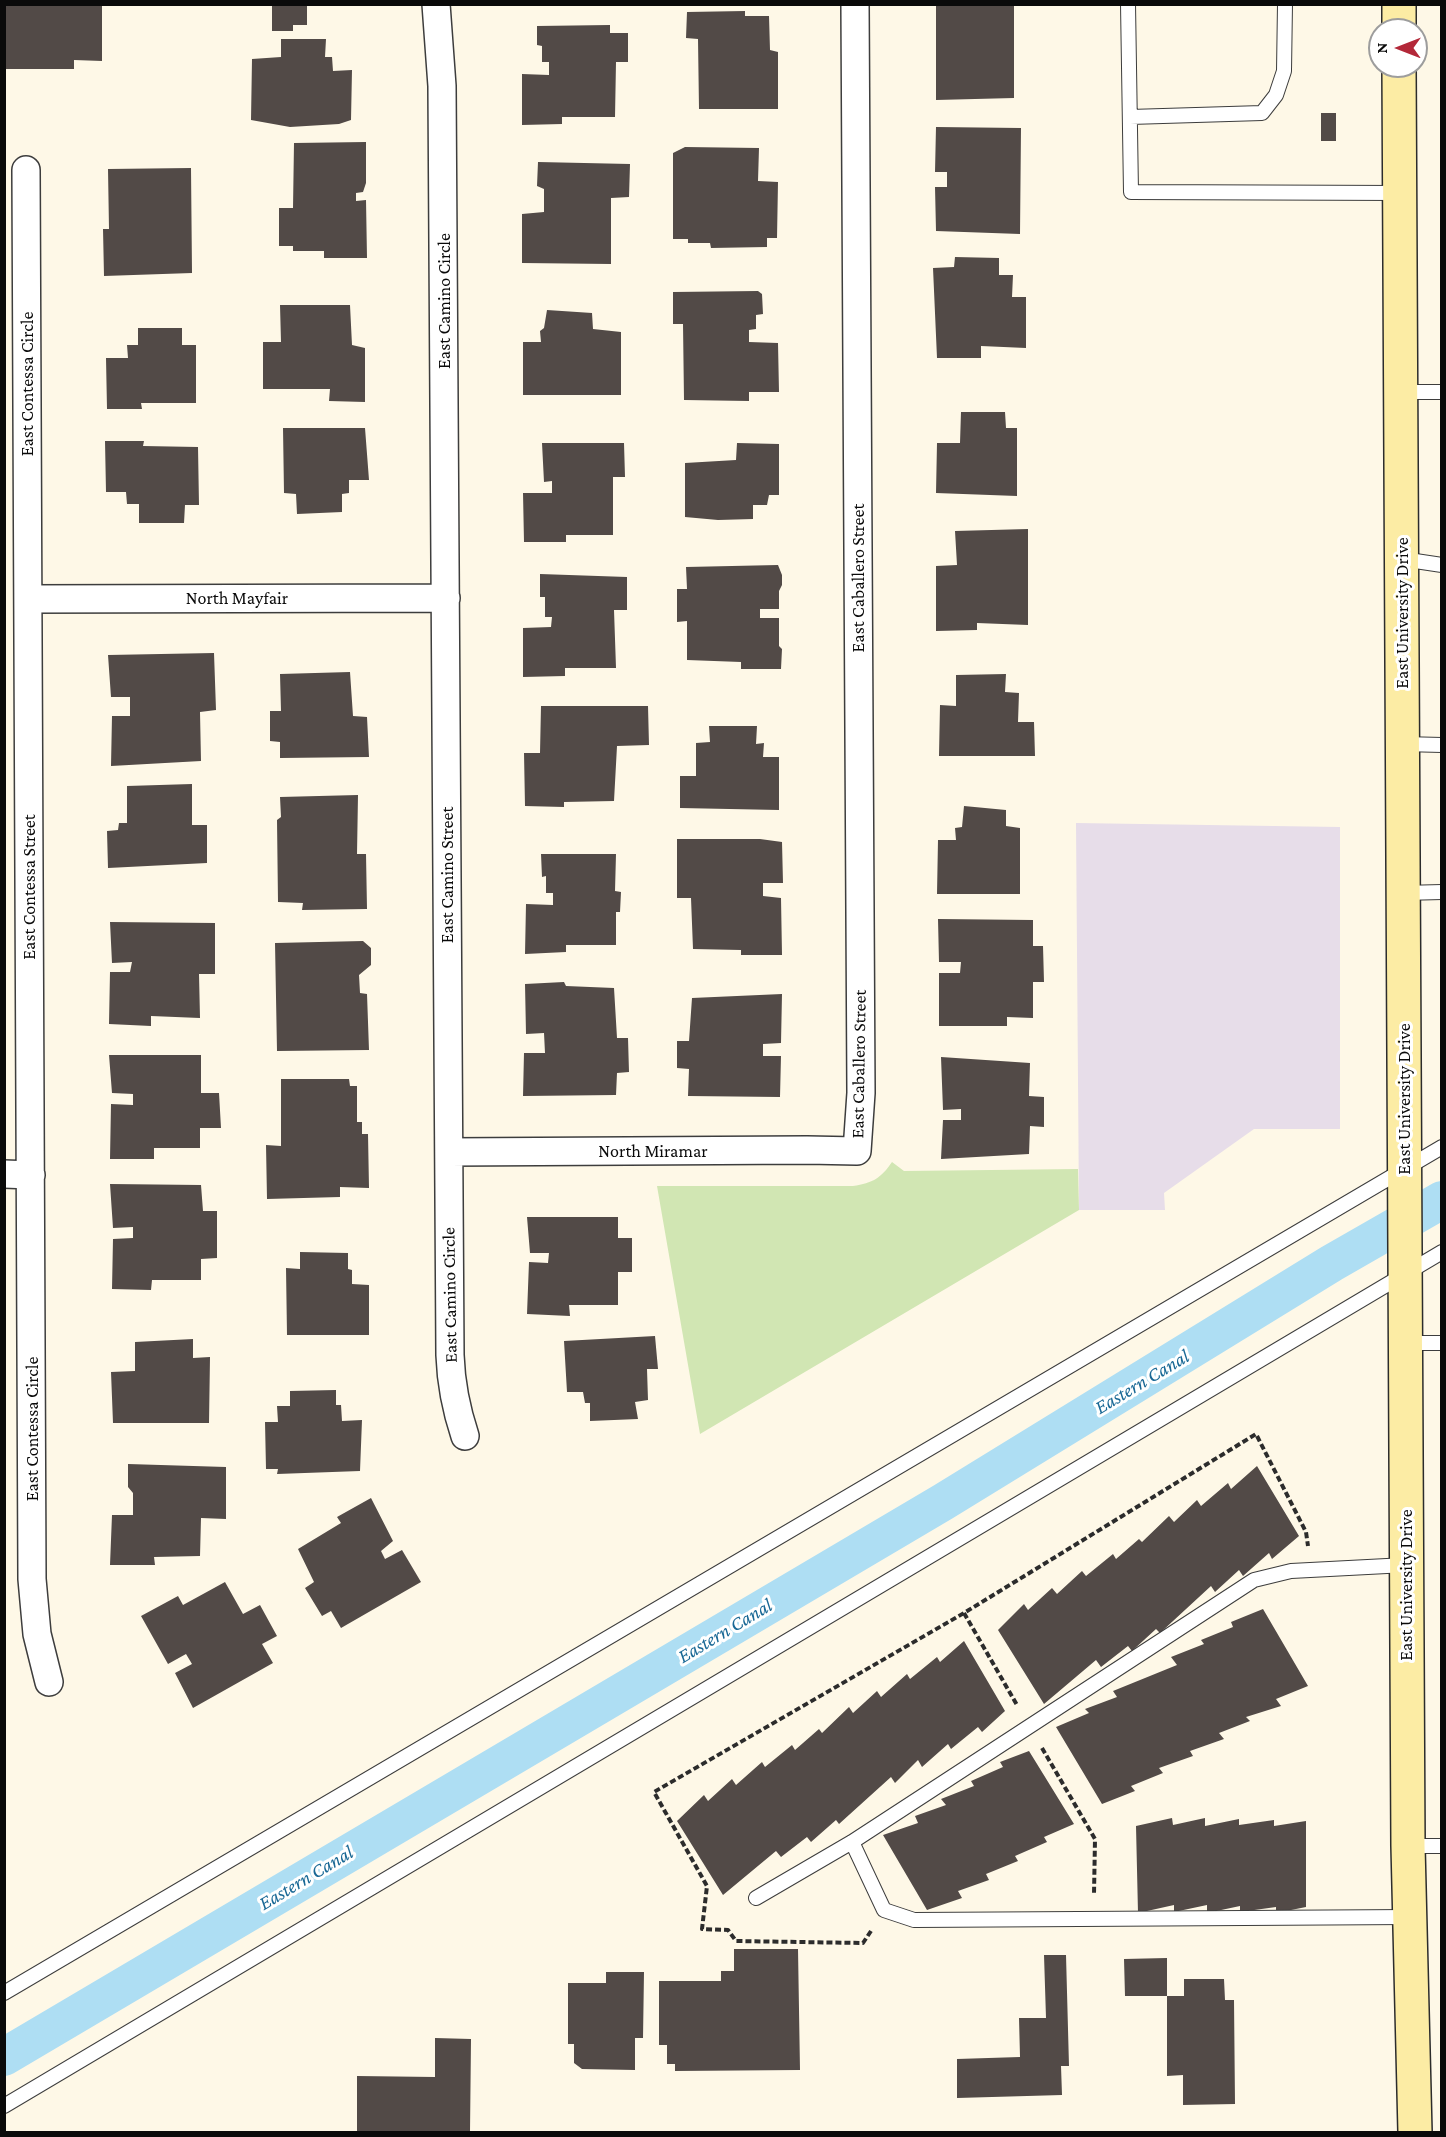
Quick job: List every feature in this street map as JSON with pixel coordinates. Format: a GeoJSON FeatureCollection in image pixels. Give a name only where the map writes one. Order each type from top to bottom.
{"type":"FeatureCollection","features":[{"type":"Feature","properties":{"kind":"main road","name":"East University Drive"},"geometry":{"type":"LineString","coordinates":[[1399,78],[1407,1846],[1415,2133]]}},
{"type":"Feature","properties":{"kind":"street","name":"East Camino Circle"},"geometry":{"type":"LineString","coordinates":[[436,4],[442,86],[446,598]]}},
{"type":"Feature","properties":{"kind":"street","name":"East Caballero Street"},"geometry":{"type":"LineString","coordinates":[[855,4],[861,1081],[857,1151]]}},
{"type":"Feature","properties":{"kind":"street","name":"East Contessa Circle"},"geometry":{"type":"LineString","coordinates":[[26,170],[28,599]]}},
{"type":"Feature","properties":{"kind":"street","name":"North Mayfair"},"geometry":{"type":"LineString","coordinates":[[28,599],[446,598]]}},
{"type":"Feature","properties":{"kind":"street","name":"East Camino Street"},"geometry":{"type":"LineString","coordinates":[[446,598],[448,1152]]}},
{"type":"Feature","properties":{"kind":"street","name":"East Contessa Street"},"geometry":{"type":"LineString","coordinates":[[18,1175],[28,599]]}},
{"type":"Feature","properties":{"kind":"street","name":"North Miramar"},"geometry":{"type":"LineString","coordinates":[[448,1152],[857,1151]]}},
{"type":"Feature","properties":{"kind":"street","name":"East Camino Circle"},"geometry":{"type":"LineString","coordinates":[[448,1152],[452,1385],[457,1412],[465,1436]]}},
{"type":"Feature","properties":{"kind":"street","name":"East Contessa Circle"},"geometry":{"type":"LineString","coordinates":[[18,1175],[32,1579],[37,1634],[49,1682]]}},
{"type":"Feature","properties":{"kind":"lane"},"geometry":{"type":"LineString","coordinates":[[1128,4],[1131,192],[1399,193]]}},
{"type":"Feature","properties":{"kind":"lane"},"geometry":{"type":"LineString","coordinates":[[1130,117],[1262,113],[1276,95],[1284,71],[1285,4]]}},
{"type":"Feature","properties":{"kind":"lane"},"geometry":{"type":"LineString","coordinates":[[1402,392],[1442,392]]}},
{"type":"Feature","properties":{"kind":"lane"},"geometry":{"type":"LineString","coordinates":[[1402,559],[1442,565]]}},
{"type":"Feature","properties":{"kind":"lane"},"geometry":{"type":"LineString","coordinates":[[1403,744],[1442,745]]}},
{"type":"Feature","properties":{"kind":"lane"},"geometry":{"type":"LineString","coordinates":[[1403,893],[1442,892]]}},
{"type":"Feature","properties":{"kind":"lane"},"geometry":{"type":"LineString","coordinates":[[4,1992],[1405,1175],[1442,1147]]}},
{"type":"Feature","properties":{"kind":"lane"},"geometry":{"type":"LineString","coordinates":[[4,2106],[1406,1267],[1442,1252]]}},
{"type":"Feature","properties":{"kind":"lane"},"geometry":{"type":"LineString","coordinates":[[1406,1343],[1442,1343]]}},
{"type":"Feature","properties":{"kind":"lane"},"geometry":{"type":"LineString","coordinates":[[756,1898],[852,1842],[1254,1580],[1291,1571],[1406,1564]]}},
{"type":"Feature","properties":{"kind":"lane"},"geometry":{"type":"LineString","coordinates":[[852,1842],[884,1910],[914,1920],[1410,1917]]}},
{"type":"Feature","properties":{"kind":"lane"},"geometry":{"type":"LineString","coordinates":[[1407,1846],[1442,1846]]}},
{"type":"Feature","properties":{"kind":"path"},"geometry":{"type":"LineString","coordinates":[[884,1910],[863,1943],[736,1941],[728,1930],[702,1929],[707,1886],[654,1792],[964,1612],[1256,1434],[1306,1532],[1309,1570]]}},
{"type":"Feature","properties":{"kind":"path"},"geometry":{"type":"LineString","coordinates":[[964,1612],[1095,1839],[1094,1919]]}},
{"type":"Feature","properties":{"kind":"shaded area"},"geometry":{"type":"Polygon","coordinates":[[[1076,823],[1340,827],[1340,1129],[1254,1129],[1164,1193],[1165,1210],[1079,1210],[1076,823]]]}},
{"type":"Feature","properties":{"kind":"green space"},"geometry":{"type":"Polygon","coordinates":[[[892,1162],[904,1171],[1078,1169],[1079,1210],[700,1434],[657,1186],[853,1186],[876,1179],[892,1162]]]}},
{"type":"Feature","properties":{"kind":"building"},"geometry":{"type":"Polygon","coordinates":[[[4,4],[102,4],[102,61],[74,60],[74,69],[6,69],[4,4]]]}},
{"type":"Feature","properties":{"kind":"building"},"geometry":{"type":"Polygon","coordinates":[[[272,4],[307,4],[307,25],[293,25],[293,31],[272,31],[272,4]]]}},
{"type":"Feature","properties":{"kind":"building"},"geometry":{"type":"Polygon","coordinates":[[[936,5],[1014,5],[1014,98],[936,100],[936,5]]]}},
{"type":"Feature","properties":{"kind":"building"},"geometry":{"type":"Polygon","coordinates":[[[745,11],[745,16],[769,16],[770,50],[778,52],[778,109],[699,109],[698,39],[686,38],[687,12],[745,11]]]}},
{"type":"Feature","properties":{"kind":"building"},"geometry":{"type":"Polygon","coordinates":[[[610,25],[610,33],[628,33],[628,62],[616,62],[615,117],[562,117],[562,124],[522,125],[522,74],[549,75],[549,62],[542,62],[542,46],[537,45],[537,26],[610,25]]]}},
{"type":"Feature","properties":{"kind":"building"},"geometry":{"type":"Polygon","coordinates":[[[281,39],[326,39],[325,57],[332,57],[333,71],[352,70],[351,120],[339,124],[290,127],[251,120],[252,59],[281,57],[281,39]]]}},
{"type":"Feature","properties":{"kind":"building"},"geometry":{"type":"Polygon","coordinates":[[[1321,113],[1336,113],[1336,141],[1321,141],[1321,113]]]}},
{"type":"Feature","properties":{"kind":"building"},"geometry":{"type":"Polygon","coordinates":[[[936,127],[1021,128],[1020,234],[936,231],[935,187],[947,187],[947,172],[935,172],[936,127]]]}},
{"type":"Feature","properties":{"kind":"building"},"geometry":{"type":"Polygon","coordinates":[[[366,142],[366,183],[363,192],[356,193],[356,201],[366,200],[367,258],[324,258],[324,251],[293,251],[293,246],[279,246],[279,208],[293,208],[294,143],[366,142]]]}},
{"type":"Feature","properties":{"kind":"building"},"geometry":{"type":"Polygon","coordinates":[[[685,147],[759,148],[758,181],[778,182],[777,238],[767,238],[767,247],[711,248],[710,243],[688,243],[688,239],[673,239],[673,153],[685,147]]]}},
{"type":"Feature","properties":{"kind":"building"},"geometry":{"type":"Polygon","coordinates":[[[538,162],[630,164],[629,197],[611,198],[611,264],[522,263],[522,214],[544,212],[544,189],[537,186],[538,162]]]}},
{"type":"Feature","properties":{"kind":"building"},"geometry":{"type":"Polygon","coordinates":[[[191,168],[192,273],[104,276],[103,229],[109,229],[108,169],[191,168]]]}},
{"type":"Feature","properties":{"kind":"building"},"geometry":{"type":"Polygon","coordinates":[[[955,257],[999,258],[999,275],[1013,275],[1012,297],[1026,297],[1026,348],[981,346],[981,358],[937,358],[933,268],[954,267],[955,257]]]}},
{"type":"Feature","properties":{"kind":"building"},"geometry":{"type":"Polygon","coordinates":[[[758,291],[762,294],[763,314],[756,315],[756,329],[749,330],[749,342],[778,343],[779,392],[749,392],[749,401],[684,400],[683,324],[673,324],[673,292],[758,291]]]}},
{"type":"Feature","properties":{"kind":"building"},"geometry":{"type":"Polygon","coordinates":[[[280,305],[350,305],[352,345],[365,348],[365,402],[329,401],[330,389],[263,389],[263,342],[281,342],[280,305]]]}},
{"type":"Feature","properties":{"kind":"building"},"geometry":{"type":"Polygon","coordinates":[[[547,310],[592,313],[593,329],[621,332],[621,395],[523,395],[523,342],[541,342],[540,331],[544,328],[547,310]]]}},
{"type":"Feature","properties":{"kind":"building"},"geometry":{"type":"Polygon","coordinates":[[[138,328],[182,328],[182,345],[196,345],[196,403],[141,403],[142,409],[107,409],[106,358],[128,358],[127,345],[138,345],[138,328]]]}},
{"type":"Feature","properties":{"kind":"building"},"geometry":{"type":"Polygon","coordinates":[[[961,412],[1005,412],[1006,428],[1017,428],[1017,496],[936,493],[937,443],[960,443],[961,412]]]}},
{"type":"Feature","properties":{"kind":"building"},"geometry":{"type":"Polygon","coordinates":[[[283,428],[365,428],[369,480],[349,480],[349,493],[342,494],[342,512],[297,514],[296,494],[284,493],[283,428]]]}},
{"type":"Feature","properties":{"kind":"building"},"geometry":{"type":"Polygon","coordinates":[[[105,441],[144,441],[143,446],[198,447],[199,505],[185,505],[184,523],[139,523],[139,504],[127,504],[126,492],[106,492],[105,441]]]}},
{"type":"Feature","properties":{"kind":"building"},"geometry":{"type":"Polygon","coordinates":[[[542,443],[624,443],[625,477],[613,477],[613,535],[566,535],[566,542],[524,542],[523,493],[552,493],[552,481],[544,482],[542,443]]]}},
{"type":"Feature","properties":{"kind":"building"},"geometry":{"type":"Polygon","coordinates":[[[737,443],[779,444],[779,495],[769,495],[767,505],[753,505],[753,519],[718,520],[685,517],[685,463],[736,460],[737,443]]]}},
{"type":"Feature","properties":{"kind":"building"},"geometry":{"type":"Polygon","coordinates":[[[1028,529],[1028,625],[977,623],[977,630],[936,631],[936,566],[957,565],[955,531],[1028,529]]]}},
{"type":"Feature","properties":{"kind":"building"},"geometry":{"type":"Polygon","coordinates":[[[778,565],[782,575],[779,609],[760,609],[760,618],[779,618],[781,669],[741,669],[741,662],[687,660],[687,621],[677,622],[677,589],[687,589],[686,567],[778,565]]]}},
{"type":"Feature","properties":{"kind":"building"},"geometry":{"type":"Polygon","coordinates":[[[540,574],[627,577],[627,610],[614,610],[616,668],[565,668],[565,676],[523,677],[523,628],[551,627],[552,617],[545,617],[545,597],[540,597],[540,574]]]}},
{"type":"Feature","properties":{"kind":"building"},"geometry":{"type":"Polygon","coordinates":[[[214,653],[216,710],[200,712],[201,761],[111,766],[112,716],[130,716],[130,697],[111,697],[108,655],[214,653]]]}},
{"type":"Feature","properties":{"kind":"building"},"geometry":{"type":"Polygon","coordinates":[[[350,672],[353,716],[367,717],[369,757],[280,758],[280,742],[270,741],[270,711],[281,711],[280,674],[350,672]]]}},
{"type":"Feature","properties":{"kind":"building"},"geometry":{"type":"Polygon","coordinates":[[[1006,674],[1005,692],[1019,693],[1018,722],[1034,722],[1035,756],[939,756],[940,705],[956,706],[956,675],[1006,674]]]}},
{"type":"Feature","properties":{"kind":"building"},"geometry":{"type":"Polygon","coordinates":[[[541,706],[648,706],[649,745],[617,746],[614,801],[564,802],[564,807],[525,806],[524,753],[540,753],[541,706]]]}},
{"type":"Feature","properties":{"kind":"building"},"geometry":{"type":"Polygon","coordinates":[[[709,726],[757,726],[756,744],[764,743],[763,757],[779,757],[779,810],[680,808],[680,776],[696,776],[696,743],[710,742],[709,726]]]}},
{"type":"Feature","properties":{"kind":"building"},"geometry":{"type":"Polygon","coordinates":[[[192,784],[192,825],[207,825],[207,863],[108,868],[107,831],[118,830],[119,823],[127,823],[127,786],[192,784]]]}},
{"type":"Feature","properties":{"kind":"building"},"geometry":{"type":"Polygon","coordinates":[[[358,795],[357,854],[366,854],[367,909],[302,910],[303,903],[278,902],[277,820],[281,817],[280,797],[358,795]]]}},
{"type":"Feature","properties":{"kind":"building"},"geometry":{"type":"Polygon","coordinates":[[[964,806],[1006,810],[1006,826],[1020,828],[1020,894],[937,894],[938,840],[956,840],[955,828],[962,827],[964,806]]]}},
{"type":"Feature","properties":{"kind":"building"},"geometry":{"type":"Polygon","coordinates":[[[677,839],[760,839],[782,842],[783,883],[763,883],[763,896],[781,898],[782,955],[741,955],[741,950],[693,949],[691,898],[677,898],[677,839]]]}},
{"type":"Feature","properties":{"kind":"building"},"geometry":{"type":"Polygon","coordinates":[[[541,854],[616,854],[615,891],[621,892],[620,912],[616,912],[616,945],[566,945],[566,952],[525,954],[526,904],[553,905],[553,893],[546,893],[546,876],[542,877],[541,854]]]}},
{"type":"Feature","properties":{"kind":"building"},"geometry":{"type":"Polygon","coordinates":[[[938,919],[1033,920],[1033,946],[1043,946],[1044,982],[1033,982],[1033,1018],[1007,1017],[1007,1026],[939,1026],[939,973],[960,973],[961,962],[939,962],[938,919]]]}},
{"type":"Feature","properties":{"kind":"building"},"geometry":{"type":"Polygon","coordinates":[[[110,922],[215,923],[215,974],[199,974],[200,1018],[151,1016],[151,1026],[109,1024],[110,972],[130,972],[132,962],[112,963],[110,922]]]}},
{"type":"Feature","properties":{"kind":"building"},"geometry":{"type":"Polygon","coordinates":[[[363,941],[371,948],[371,965],[359,975],[360,993],[367,994],[369,1050],[277,1051],[275,943],[363,941]]]}},
{"type":"Feature","properties":{"kind":"building"},"geometry":{"type":"Polygon","coordinates":[[[564,982],[566,986],[614,988],[617,1038],[628,1038],[629,1072],[617,1073],[616,1095],[523,1096],[524,1053],[545,1053],[544,1033],[526,1034],[525,984],[564,982]]]}},
{"type":"Feature","properties":{"kind":"building"},"geometry":{"type":"Polygon","coordinates":[[[782,994],[781,1043],[763,1044],[763,1056],[781,1056],[780,1097],[688,1096],[689,1069],[677,1068],[677,1041],[689,1041],[692,998],[782,994]]]}},
{"type":"Feature","properties":{"kind":"building"},"geometry":{"type":"Polygon","coordinates":[[[109,1055],[201,1055],[201,1093],[219,1093],[221,1128],[200,1128],[200,1148],[154,1148],[154,1159],[110,1159],[111,1104],[133,1105],[133,1094],[112,1093],[109,1055]]]}},
{"type":"Feature","properties":{"kind":"building"},"geometry":{"type":"Polygon","coordinates":[[[941,1057],[1030,1063],[1029,1096],[1044,1097],[1044,1127],[1030,1126],[1029,1154],[941,1159],[943,1120],[961,1120],[961,1109],[943,1110],[941,1057]]]}},
{"type":"Feature","properties":{"kind":"building"},"geometry":{"type":"Polygon","coordinates":[[[281,1079],[349,1079],[350,1086],[357,1086],[357,1122],[362,1122],[362,1134],[368,1134],[369,1188],[340,1187],[340,1197],[267,1199],[266,1145],[281,1146],[281,1079]]]}},
{"type":"Feature","properties":{"kind":"building"},"geometry":{"type":"Polygon","coordinates":[[[110,1184],[201,1185],[203,1211],[217,1211],[217,1258],[201,1259],[201,1280],[152,1280],[151,1290],[112,1289],[113,1239],[133,1238],[133,1227],[113,1228],[110,1184]]]}},
{"type":"Feature","properties":{"kind":"building"},"geometry":{"type":"Polygon","coordinates":[[[527,1217],[618,1217],[618,1238],[632,1238],[632,1272],[618,1272],[618,1305],[569,1305],[570,1316],[527,1314],[529,1262],[548,1263],[549,1253],[530,1253],[527,1217]]]}},
{"type":"Feature","properties":{"kind":"building"},"geometry":{"type":"Polygon","coordinates":[[[300,1252],[348,1253],[348,1269],[352,1270],[352,1284],[369,1285],[369,1335],[287,1335],[286,1268],[300,1269],[300,1252]]]}},
{"type":"Feature","properties":{"kind":"building"},"geometry":{"type":"Polygon","coordinates":[[[655,1336],[658,1369],[647,1369],[648,1400],[635,1402],[638,1419],[590,1421],[590,1403],[585,1403],[583,1392],[567,1392],[564,1341],[655,1336]]]}},
{"type":"Feature","properties":{"kind":"building"},"geometry":{"type":"Polygon","coordinates":[[[193,1339],[193,1358],[210,1357],[209,1423],[113,1423],[111,1372],[135,1371],[135,1342],[193,1339]]]}},
{"type":"Feature","properties":{"kind":"building"},"geometry":{"type":"Polygon","coordinates":[[[336,1390],[336,1405],[341,1405],[342,1421],[362,1420],[360,1471],[277,1474],[278,1469],[266,1469],[265,1422],[278,1422],[277,1406],[290,1406],[290,1391],[336,1390]]]}},
{"type":"Feature","properties":{"kind":"building"},"geometry":{"type":"Polygon","coordinates":[[[128,1464],[226,1467],[226,1519],[201,1518],[200,1556],[154,1557],[155,1565],[110,1565],[112,1515],[133,1515],[133,1493],[128,1487],[128,1464]]]}},
{"type":"Feature","properties":{"kind":"building"},"geometry":{"type":"Polygon","coordinates":[[[1257,1466],[1299,1536],[1272,1559],[1269,1553],[1243,1576],[1239,1570],[1215,1592],[1211,1586],[1160,1633],[1156,1629],[1132,1651],[1128,1646],[1101,1667],[1096,1660],[1044,1704],[998,1630],[1024,1604],[1028,1610],[1052,1588],[1057,1594],[1082,1571],[1086,1576],[1113,1554],[1116,1559],[1139,1539],[1142,1542],[1169,1516],[1174,1522],[1197,1500],[1201,1506],[1228,1483],[1231,1489],[1257,1466]]]}},
{"type":"Feature","properties":{"kind":"building"},"geometry":{"type":"Polygon","coordinates":[[[371,1498],[393,1541],[381,1551],[385,1559],[402,1550],[421,1582],[341,1628],[331,1611],[322,1616],[305,1588],[314,1582],[298,1549],[341,1523],[337,1517],[371,1498]]]}},
{"type":"Feature","properties":{"kind":"building"},"geometry":{"type":"Polygon","coordinates":[[[225,1582],[243,1614],[260,1605],[277,1636],[262,1644],[273,1663],[193,1708],[175,1673],[192,1664],[186,1654],[168,1664],[141,1616],[178,1596],[183,1605],[225,1582]]]}},
{"type":"Feature","properties":{"kind":"building"},"geometry":{"type":"Polygon","coordinates":[[[1263,1609],[1308,1686],[1276,1699],[1281,1706],[1246,1717],[1250,1721],[1219,1733],[1224,1739],[1190,1751],[1193,1756],[1159,1768],[1163,1773],[1131,1786],[1135,1791],[1102,1804],[1056,1727],[1089,1713],[1085,1709],[1117,1697],[1113,1691],[1177,1665],[1171,1657],[1204,1644],[1201,1640],[1233,1627],[1231,1622],[1263,1609]]]}},
{"type":"Feature","properties":{"kind":"building"},"geometry":{"type":"Polygon","coordinates":[[[964,1641],[1005,1711],[982,1732],[978,1727],[951,1749],[948,1744],[922,1767],[918,1760],[895,1783],[891,1777],[839,1824],[836,1820],[811,1842],[807,1837],[781,1857],[776,1851],[723,1895],[677,1821],[704,1795],[708,1801],[732,1779],[736,1785],[762,1762],[765,1767],[792,1745],[795,1750],[819,1729],[822,1733],[849,1707],[853,1713],[877,1691],[881,1697],[907,1674],[910,1679],[937,1657],[940,1662],[964,1641]]]}},
{"type":"Feature","properties":{"kind":"building"},"geometry":{"type":"Polygon","coordinates":[[[1029,1751],[1074,1824],[1044,1837],[1047,1842],[1015,1856],[1018,1861],[986,1874],[989,1880],[958,1891],[962,1898],[927,1910],[883,1835],[918,1823],[915,1816],[946,1805],[941,1799],[974,1786],[971,1781],[1003,1767],[1000,1762],[1029,1751]]]}},
{"type":"Feature","properties":{"kind":"building"},"geometry":{"type":"Polygon","coordinates":[[[1172,1818],[1173,1825],[1205,1818],[1205,1826],[1239,1819],[1239,1825],[1274,1820],[1274,1826],[1306,1821],[1306,1907],[1276,1913],[1276,1907],[1240,1912],[1240,1906],[1207,1913],[1207,1905],[1174,1912],[1174,1905],[1138,1913],[1136,1826],[1172,1818]]]}},
{"type":"Feature","properties":{"kind":"building"},"geometry":{"type":"Polygon","coordinates":[[[734,1949],[798,1949],[800,2070],[675,2071],[675,2064],[667,2064],[667,2045],[659,2045],[659,1981],[721,1981],[721,1971],[734,1971],[734,1949]]]}},
{"type":"Feature","properties":{"kind":"building"},"geometry":{"type":"Polygon","coordinates":[[[1044,1955],[1066,1955],[1069,2066],[1061,2066],[1062,2095],[957,2098],[957,2059],[1020,2057],[1019,2018],[1046,2018],[1044,1955]]]}},
{"type":"Feature","properties":{"kind":"building"},"geometry":{"type":"Polygon","coordinates":[[[1167,1958],[1167,1996],[1125,1996],[1124,1959],[1167,1958]]]}},
{"type":"Feature","properties":{"kind":"building"},"geometry":{"type":"Polygon","coordinates":[[[606,1972],[644,1972],[643,2038],[635,2038],[635,2070],[582,2069],[574,2063],[574,2044],[568,2044],[568,1983],[606,1983],[606,1972]]]}},
{"type":"Feature","properties":{"kind":"building"},"geometry":{"type":"Polygon","coordinates":[[[1184,1979],[1224,1979],[1225,2000],[1234,2000],[1235,2104],[1183,2105],[1183,2075],[1167,2076],[1167,1996],[1184,1996],[1184,1979]]]}},
{"type":"Feature","properties":{"kind":"building"},"geometry":{"type":"Polygon","coordinates":[[[435,2038],[471,2039],[470,2132],[357,2132],[357,2076],[435,2077],[435,2038]]]}},
{"type":"Feature","properties":{"kind":"waterway","name":"Eastern Canal"},"geometry":{"type":"LineString","coordinates":[[4,2057],[943,1502],[1332,1263],[1442,1200]]}}]}
